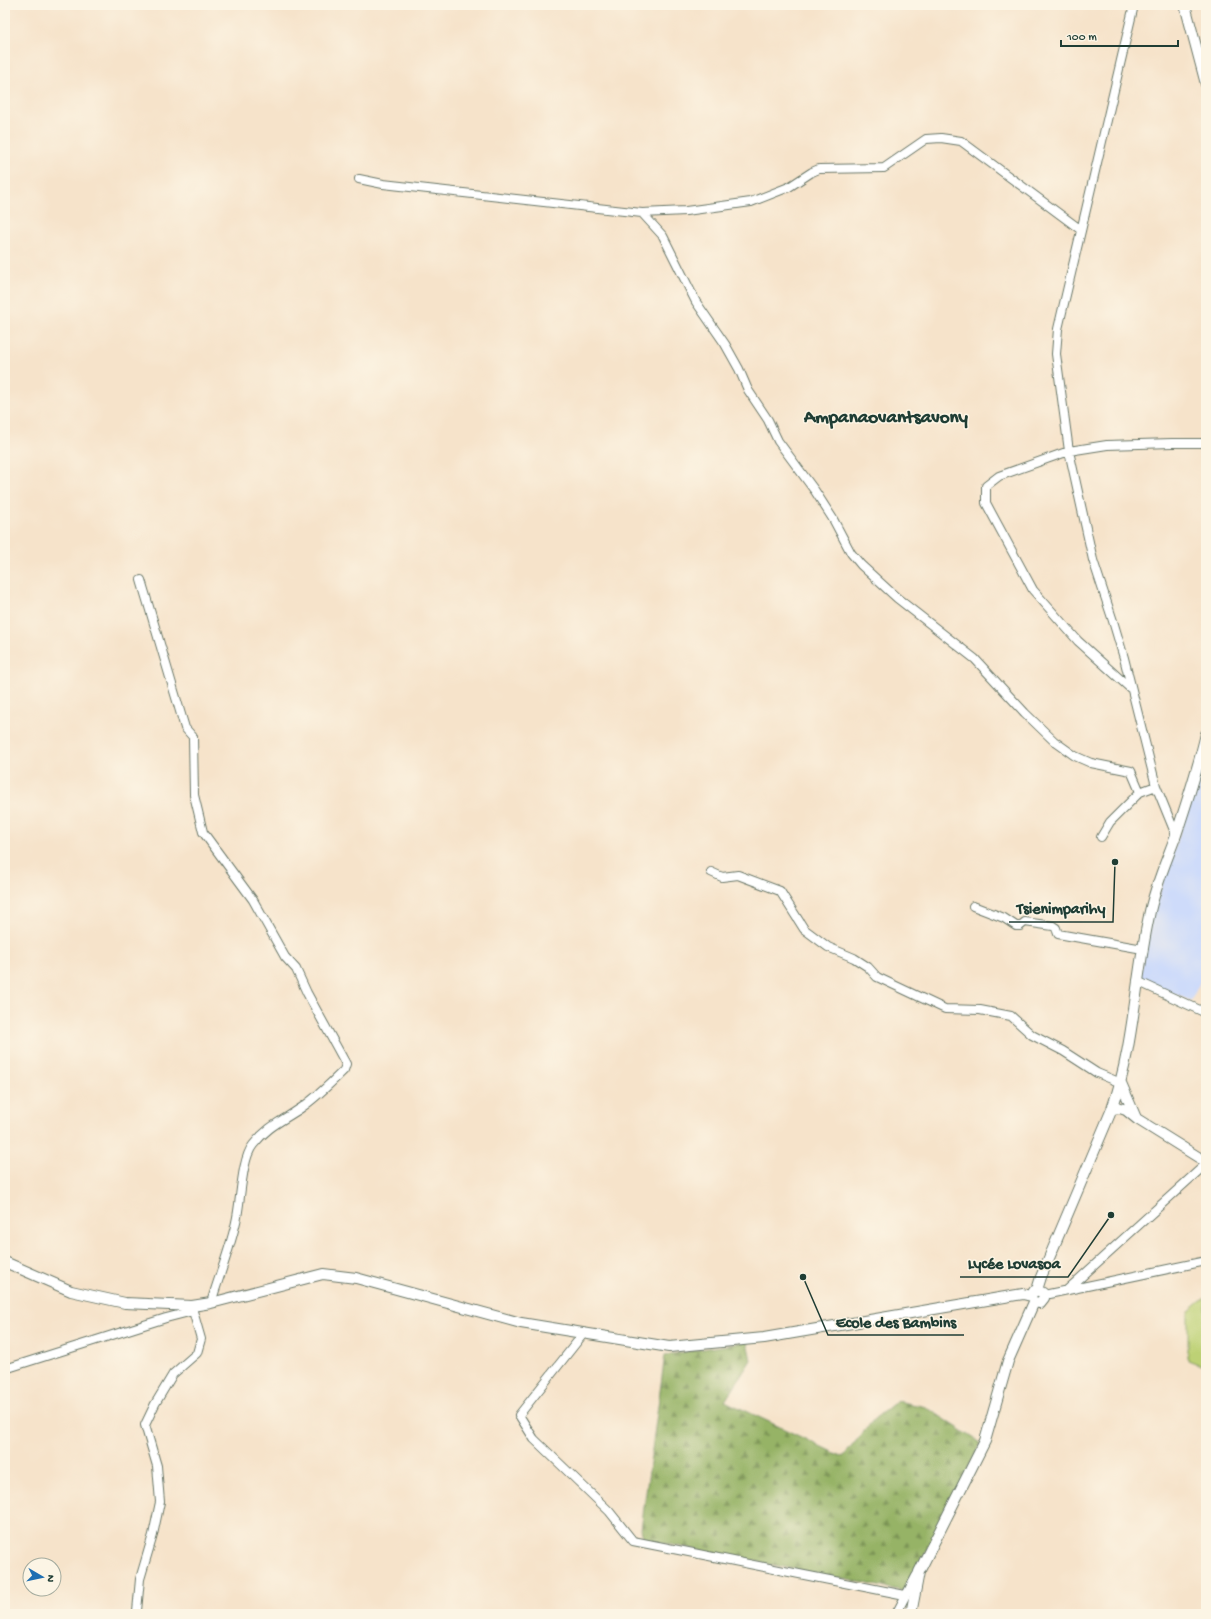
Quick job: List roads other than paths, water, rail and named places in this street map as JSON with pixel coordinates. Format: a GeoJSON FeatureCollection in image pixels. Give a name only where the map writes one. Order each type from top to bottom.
{"type":"FeatureCollection","features":[{"type":"Feature","properties":{"kind":"street"},"geometry":{"type":"LineString","coordinates":[[1134,5],[1058,329],[1056,354],[1069,451],[1093,560],[1113,620],[1156,786],[1176,835]]}},
{"type":"Feature","properties":{"kind":"street"},"geometry":{"type":"LineString","coordinates":[[1185,5],[1206,84]]}},
{"type":"Feature","properties":{"kind":"street"},"geometry":{"type":"LineString","coordinates":[[359,179],[384,184],[642,213],[686,211],[751,202],[789,187],[819,169],[884,168],[926,139],[940,138],[961,141],[1081,230]]}},
{"type":"Feature","properties":{"kind":"street"},"geometry":{"type":"LineString","coordinates":[[642,213],[663,236],[696,302],[725,344],[739,369],[748,390],[768,420],[778,441],[830,513],[851,553],[897,598],[975,659],[1025,713],[1054,741],[1075,756],[1091,763],[1131,771],[1140,792]]}},
{"type":"Feature","properties":{"kind":"street"},"geometry":{"type":"LineString","coordinates":[[1130,688],[1078,641],[1033,590],[986,504],[986,486],[999,476],[1069,451],[1107,445],[1206,443]]}},
{"type":"Feature","properties":{"kind":"street"},"geometry":{"type":"LineString","coordinates":[[142,580],[185,728],[192,737],[194,794],[203,832],[253,900],[285,957],[296,969],[307,993],[346,1064],[344,1070],[314,1098],[301,1108],[276,1122],[252,1147],[246,1162],[236,1222],[211,1303]]}},
{"type":"Feature","properties":{"kind":"street"},"geometry":{"type":"LineString","coordinates":[[896,1614],[985,1442],[1008,1361],[1037,1296],[1041,1276],[1112,1109],[1121,1084],[1131,1032],[1137,981],[1149,915],[1205,745],[1206,734]]}},
{"type":"Feature","properties":{"kind":"street"},"geometry":{"type":"LineString","coordinates":[[1101,837],[1110,822],[1140,792],[1156,786]]}},
{"type":"Feature","properties":{"kind":"street"},"geometry":{"type":"LineString","coordinates":[[711,872],[722,877],[738,875],[780,891],[804,929],[828,947],[854,958],[868,966],[878,977],[945,1009],[980,1010],[1011,1016],[1032,1035],[1063,1051],[1097,1073],[1121,1084],[1137,1119]]}},
{"type":"Feature","properties":{"kind":"street"},"geometry":{"type":"LineString","coordinates":[[973,906],[1004,918],[1016,926],[1020,926],[1025,922],[1053,926],[1056,928],[1058,934],[1143,950]]}},
{"type":"Feature","properties":{"kind":"street"},"geometry":{"type":"LineString","coordinates":[[1137,981],[1206,1013]]}},
{"type":"Feature","properties":{"kind":"street"},"geometry":{"type":"LineString","coordinates":[[1067,1290],[1206,1163],[1137,1119],[1126,1110],[1120,1108],[1112,1109]]}},
{"type":"Feature","properties":{"kind":"street"},"geometry":{"type":"LineString","coordinates":[[5,1369],[211,1303],[323,1274],[356,1278],[521,1323],[669,1347],[772,1336],[1023,1294],[1037,1296],[1206,1261]]}},
{"type":"Feature","properties":{"kind":"street"},"geometry":{"type":"LineString","coordinates":[[5,1262],[71,1291],[125,1302],[193,1309]]}},
{"type":"Feature","properties":{"kind":"street"},"geometry":{"type":"LineString","coordinates":[[138,1614],[140,1579],[153,1535],[160,1502],[157,1466],[145,1425],[155,1404],[173,1374],[197,1353],[202,1339],[193,1309]]}},
{"type":"Feature","properties":{"kind":"street"},"geometry":{"type":"LineString","coordinates":[[584,1333],[519,1414],[534,1438],[609,1511],[633,1541],[905,1595]]}},
{"type":"Feature","properties":{"kind":"street"},"geometry":{"type":"LineString","coordinates":[[911,1614],[919,1572]]}},
{"type":"Feature","properties":{"kind":"place","name":"Tsienimparihy"},"geometry":{"type":"Point","coordinates":[1115,862]}},
{"type":"Feature","properties":{"kind":"place","name":"Lycée Lovasoa"},"geometry":{"type":"Point","coordinates":[1111,1215]}},
{"type":"Feature","properties":{"kind":"place","name":"Ecole des Bambins"},"geometry":{"type":"Point","coordinates":[803,1277]}},
{"type":"Feature","properties":{"kind":"district","name":"Ampanaovantsavony"},"geometry":{"type":"Point","coordinates":[886,415]}}]}
